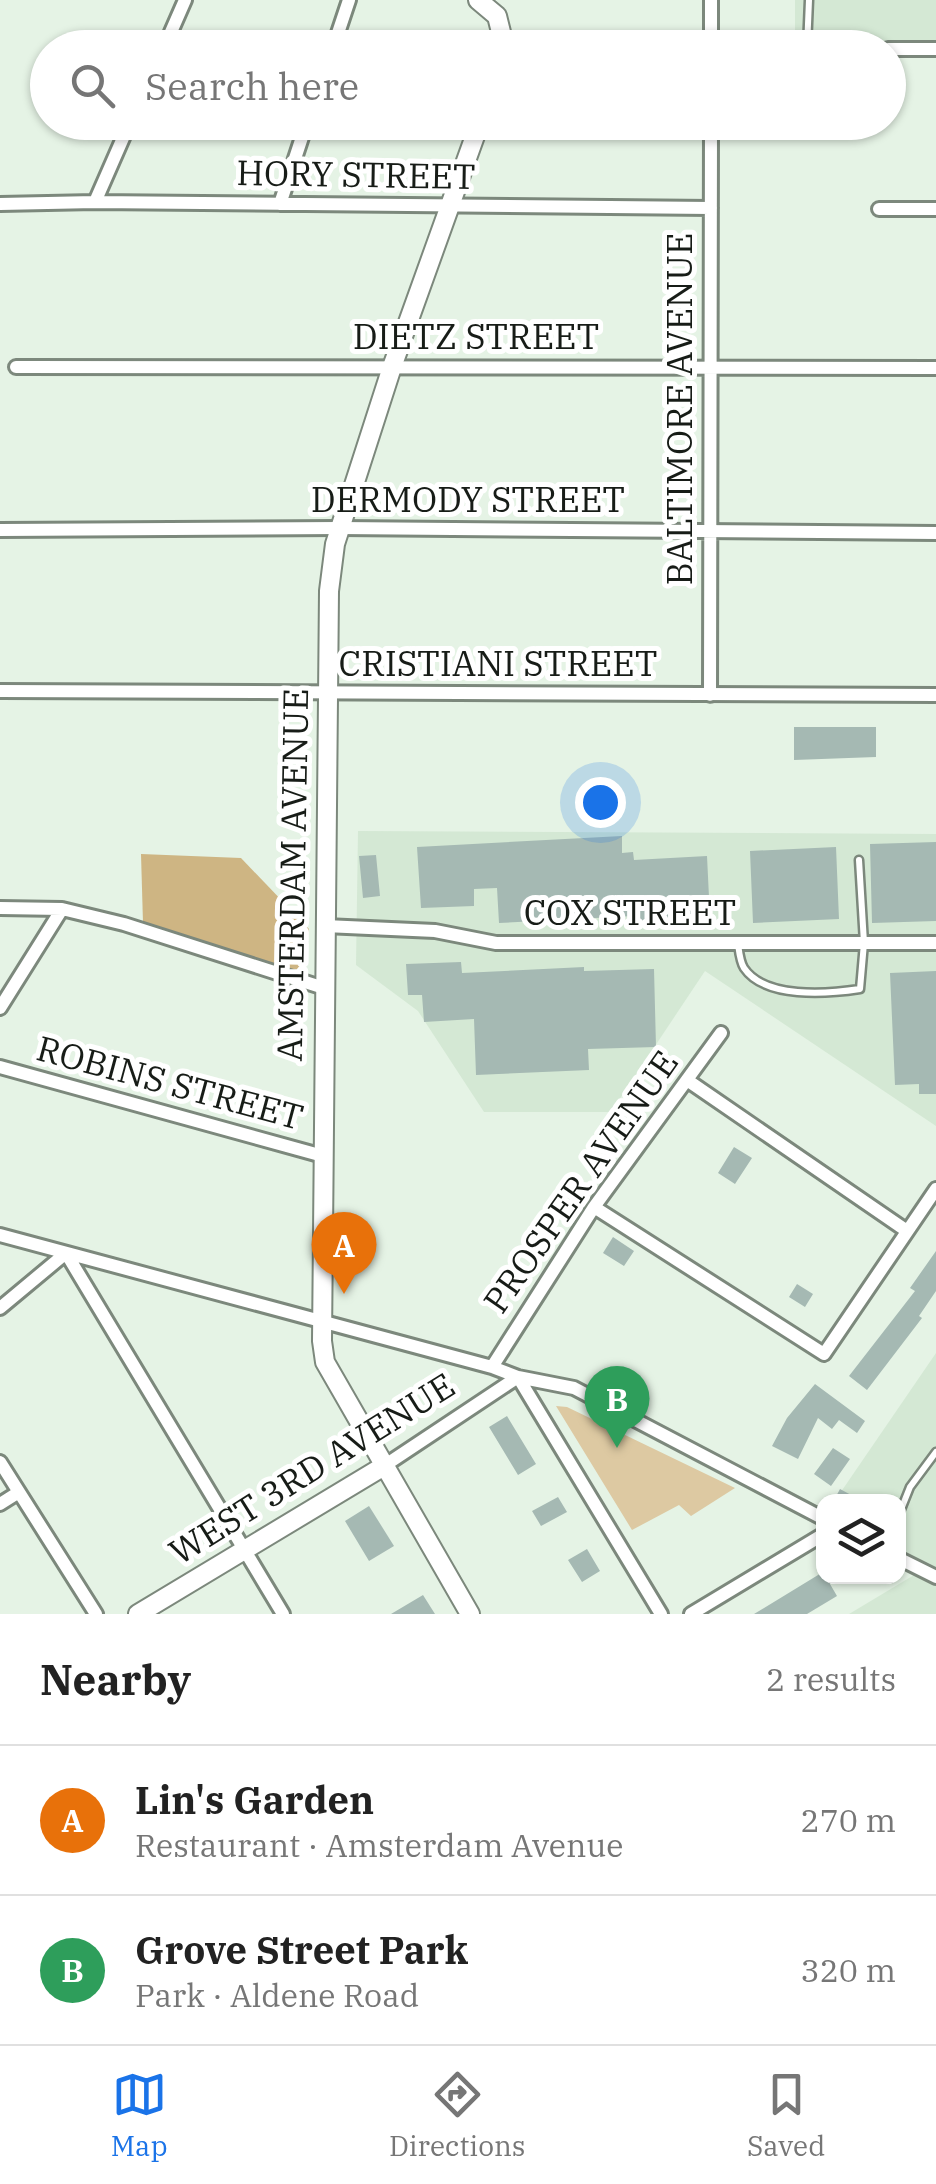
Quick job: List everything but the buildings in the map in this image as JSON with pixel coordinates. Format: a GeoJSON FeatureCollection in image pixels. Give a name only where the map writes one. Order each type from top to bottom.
{"type":"FeatureCollection","features":[{"type":"Feature","properties":{"kind":"main road"},"geometry":{"type":"LineString","coordinates":[[478,0],[497,16],[501,30]]}},
{"type":"Feature","properties":{"kind":"main road","name":"AMSTERDAM AVENUE"},"geometry":{"type":"LineString","coordinates":[[470,1614],[325,1362],[323,1156],[329,591],[340,528],[474,140]]}},
{"type":"Feature","properties":{"kind":"main road","name":"WEST 3RD AVENUE"},"geometry":{"type":"LineString","coordinates":[[138,1614],[384,1466]]}},
{"type":"Feature","properties":{"kind":"street"},"geometry":{"type":"LineString","coordinates":[[172,30],[185,0]]}},
{"type":"Feature","properties":{"kind":"street"},"geometry":{"type":"LineString","coordinates":[[338,30],[348,0]]}},
{"type":"Feature","properties":{"kind":"street"},"geometry":{"type":"LineString","coordinates":[[711,0],[711,30]]}},
{"type":"Feature","properties":{"kind":"street"},"geometry":{"type":"LineString","coordinates":[[906,49],[936,49]]}},
{"type":"Feature","properties":{"kind":"street"},"geometry":{"type":"LineString","coordinates":[[94,202],[122,140]]}},
{"type":"Feature","properties":{"kind":"street"},"geometry":{"type":"LineString","coordinates":[[280,204],[302,140]]}},
{"type":"Feature","properties":{"kind":"street","name":"BALTIMORE AVENUE"},"geometry":{"type":"LineString","coordinates":[[710,695],[711,140]]}},
{"type":"Feature","properties":{"kind":"street","name":"HORY STREET"},"geometry":{"type":"LineString","coordinates":[[0,204],[710,208]]}},
{"type":"Feature","properties":{"kind":"street"},"geometry":{"type":"LineString","coordinates":[[879,210],[936,210]]}},
{"type":"Feature","properties":{"kind":"street","name":"DIETZ STREET"},"geometry":{"type":"LineString","coordinates":[[16,367],[936,368]]}},
{"type":"Feature","properties":{"kind":"street","name":"DERMODY STREET"},"geometry":{"type":"LineString","coordinates":[[0,530],[340,528],[936,533]]}},
{"type":"Feature","properties":{"kind":"street","name":"CRISTIANI STREET"},"geometry":{"type":"LineString","coordinates":[[0,691],[936,695]]}},
{"type":"Feature","properties":{"kind":"street"},"geometry":{"type":"LineString","coordinates":[[0,908],[62,909],[166,937],[324,988]]}},
{"type":"Feature","properties":{"kind":"street"},"geometry":{"type":"LineString","coordinates":[[0,1008],[62,909]]}},
{"type":"Feature","properties":{"kind":"street","name":"COX STREET"},"geometry":{"type":"LineString","coordinates":[[325,926],[434,931],[496,943],[936,942]]}},
{"type":"Feature","properties":{"kind":"street","name":"PROSPER AVENUE"},"geometry":{"type":"LineString","coordinates":[[492,1366],[594,1206],[721,1032]]}},
{"type":"Feature","properties":{"kind":"street","name":"ROBINS STREET"},"geometry":{"type":"LineString","coordinates":[[0,1067],[323,1156]]}},
{"type":"Feature","properties":{"kind":"street"},"geometry":{"type":"LineString","coordinates":[[687,1080],[907,1231]]}},
{"type":"Feature","properties":{"kind":"street"},"geometry":{"type":"LineString","coordinates":[[594,1206],[824,1354],[936,1189]]}},
{"type":"Feature","properties":{"kind":"street"},"geometry":{"type":"LineString","coordinates":[[0,1235],[492,1366],[518,1378],[574,1388],[816,1515]]}},
{"type":"Feature","properties":{"kind":"street"},"geometry":{"type":"LineString","coordinates":[[0,1308],[66,1254]]}},
{"type":"Feature","properties":{"kind":"street"},"geometry":{"type":"LineString","coordinates":[[66,1254],[283,1614]]}},
{"type":"Feature","properties":{"kind":"street"},"geometry":{"type":"LineString","coordinates":[[518,1378],[661,1614]]}},
{"type":"Feature","properties":{"kind":"street","name":"WEST 3RD AVENUE"},"geometry":{"type":"LineString","coordinates":[[384,1466],[518,1378]]}},
{"type":"Feature","properties":{"kind":"street"},"geometry":{"type":"LineString","coordinates":[[0,1462],[96,1614]]}},
{"type":"Feature","properties":{"kind":"street"},"geometry":{"type":"LineString","coordinates":[[0,1504],[19,1492]]}},
{"type":"Feature","properties":{"kind":"street"},"geometry":{"type":"LineString","coordinates":[[691,1614],[816,1539]]}},
{"type":"Feature","properties":{"kind":"street"},"geometry":{"type":"LineString","coordinates":[[906,1562],[936,1577]]}},
{"type":"Feature","properties":{"kind":"lane"},"geometry":{"type":"LineString","coordinates":[[807,30],[808,0]]}},
{"type":"Feature","properties":{"kind":"lane"},"geometry":{"type":"LineString","coordinates":[[737,943],[743,966],[760,983],[774,990],[860,989],[864,943],[859,860]]}},
{"type":"Feature","properties":{"kind":"lane"},"geometry":{"type":"LineString","coordinates":[[906,1496],[936,1452]]}},
{"type":"Feature","properties":{"kind":"shaded area"},"geometry":{"type":"Polygon","coordinates":[[[795,0],[936,0],[936,44],[906,44],[906,30],[795,30],[795,0]]]}},
{"type":"Feature","properties":{"kind":"shaded area"},"geometry":{"type":"Polygon","coordinates":[[[358,831],[936,834],[936,1126],[705,971],[611,1112],[484,1112],[418,1011],[356,965],[358,831]]]}},
{"type":"Feature","properties":{"kind":"shaded area"},"geometry":{"type":"Polygon","coordinates":[[[141,854],[241,858],[309,929],[304,973],[143,923],[141,854]]]}},
{"type":"Feature","properties":{"kind":"shaded area"},"geometry":{"type":"Polygon","coordinates":[[[936,1353],[936,1614],[849,1614],[899,1584],[906,1584],[906,1580],[919,1572],[906,1564],[906,1494],[839,1494],[936,1353]]]}},
{"type":"Feature","properties":{"kind":"shaded area"},"geometry":{"type":"Polygon","coordinates":[[[556,1406],[567,1407],[735,1488],[691,1516],[679,1505],[632,1530],[556,1406]]]}},
{"type":"Feature","properties":{"kind":"place","name":"Lin's Garden"},"geometry":{"type":"Point","coordinates":[344,1294]}},
{"type":"Feature","properties":{"kind":"place","name":"Grove Street Park"},"geometry":{"type":"Point","coordinates":[617,1448]}}]}
